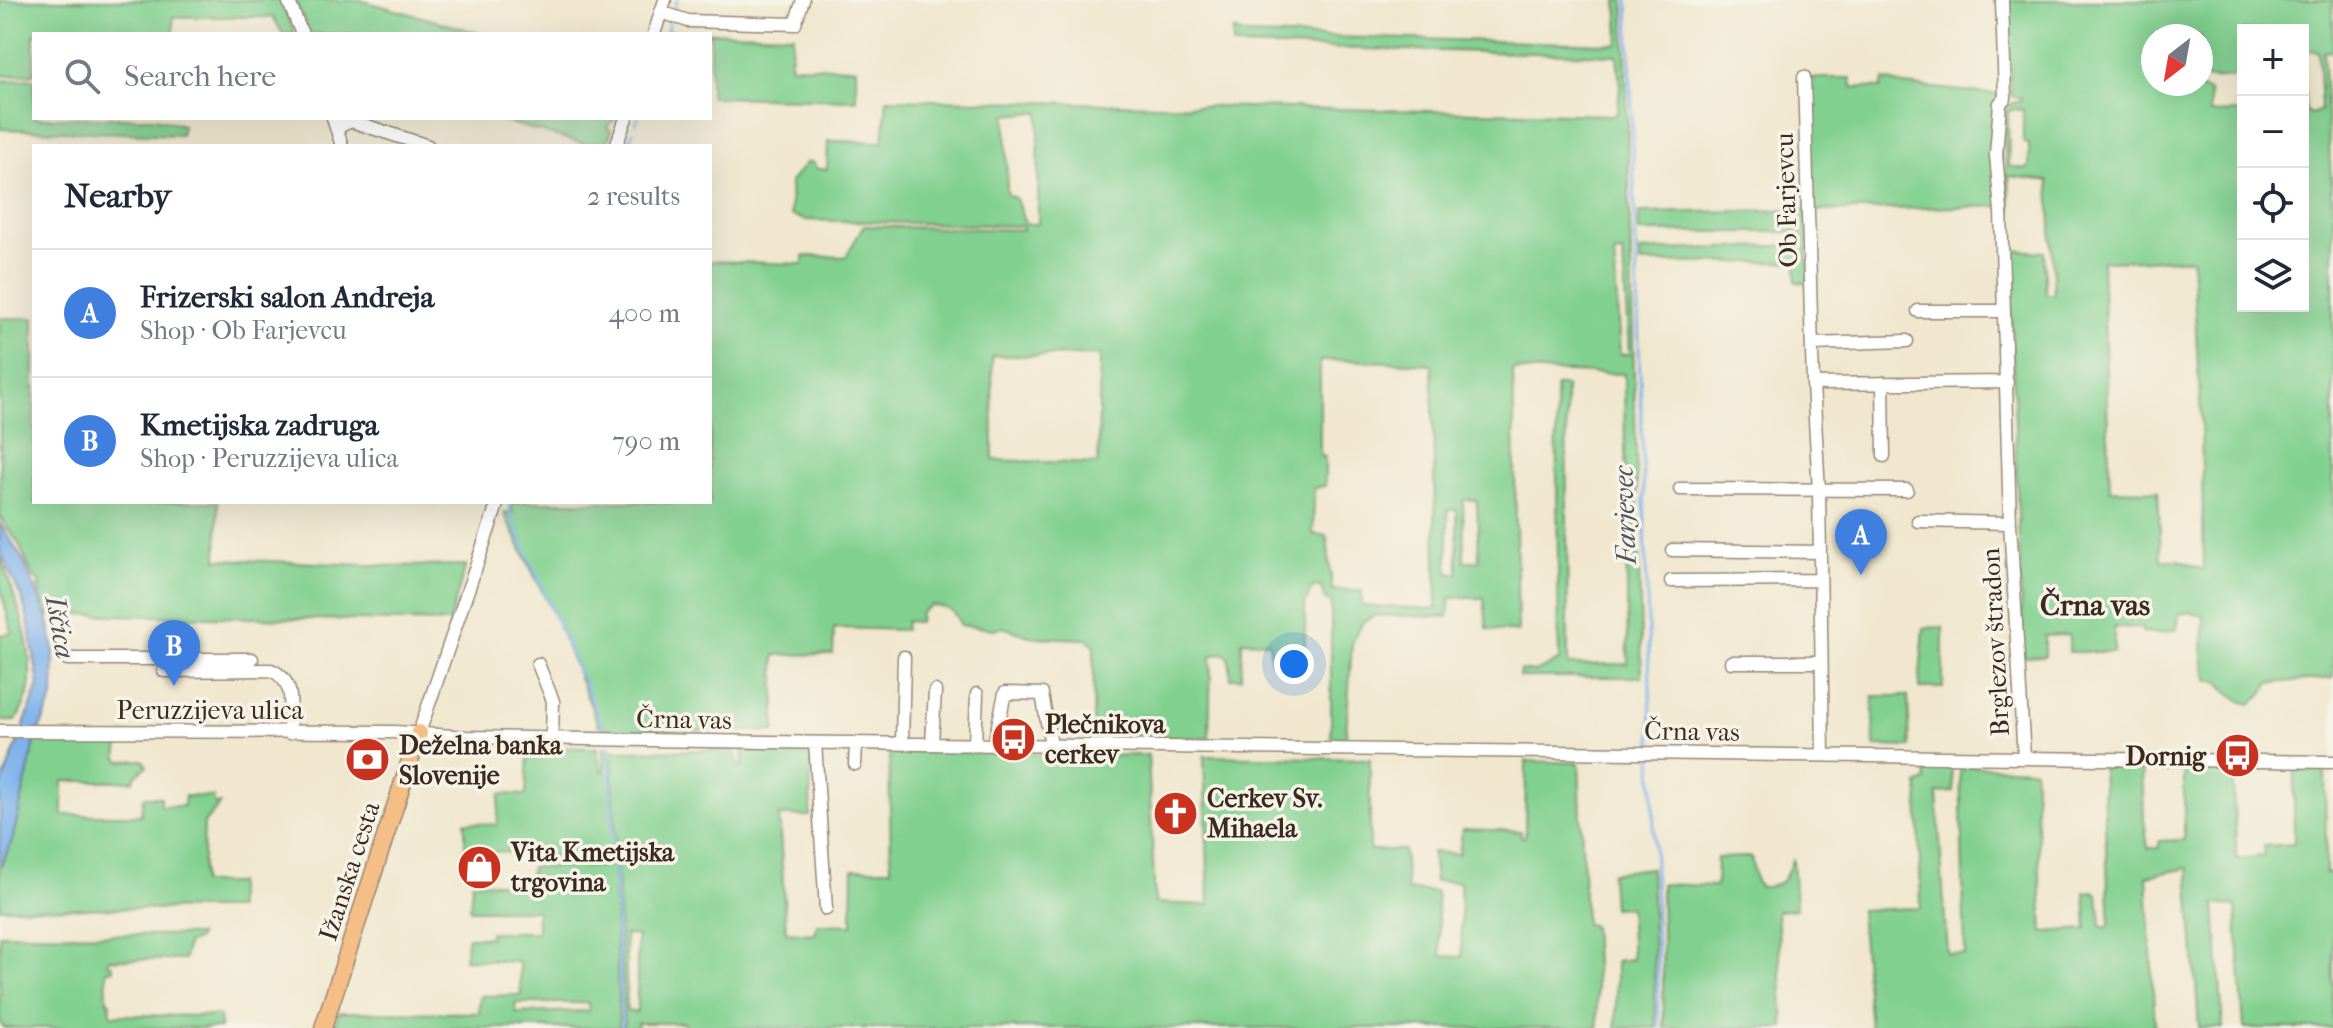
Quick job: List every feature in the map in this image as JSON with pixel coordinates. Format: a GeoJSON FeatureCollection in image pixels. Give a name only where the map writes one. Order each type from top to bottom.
{"type":"FeatureCollection","features":[{"type":"Feature","properties":{"kind":"main road","name":"Ižanska cesta"},"geometry":{"type":"LineString","coordinates":[[323,1028],[419,733]]}},
{"type":"Feature","properties":{"kind":"street"},"geometry":{"type":"LineString","coordinates":[[288,0],[301,32]]}},
{"type":"Feature","properties":{"kind":"street"},"geometry":{"type":"LineString","coordinates":[[655,32],[663,6],[688,21],[795,24],[803,0]]}},
{"type":"Feature","properties":{"kind":"street","name":"Brglezov štradon"},"geometry":{"type":"LineString","coordinates":[[2002,0],[2005,98],[2000,103],[1996,155],[2001,211],[2010,523],[2024,758]]}},
{"type":"Feature","properties":{"kind":"street","name":"Ob Farjevcu"},"geometry":{"type":"LineString","coordinates":[[1804,77],[1813,384]]}},
{"type":"Feature","properties":{"kind":"street"},"geometry":{"type":"LineString","coordinates":[[617,144],[625,120]]}},
{"type":"Feature","properties":{"kind":"street"},"geometry":{"type":"LineString","coordinates":[[341,144],[335,123],[351,121],[422,144]]}},
{"type":"Feature","properties":{"kind":"street"},"geometry":{"type":"LineString","coordinates":[[1918,311],[2004,311]]}},
{"type":"Feature","properties":{"kind":"street"},"geometry":{"type":"LineString","coordinates":[[1812,344],[1907,341]]}},
{"type":"Feature","properties":{"kind":"street"},"geometry":{"type":"LineString","coordinates":[[1823,755],[1819,491],[1813,384],[2007,382]]}},
{"type":"Feature","properties":{"kind":"street"},"geometry":{"type":"LineString","coordinates":[[1883,383],[1884,456]]}},
{"type":"Feature","properties":{"kind":"street"},"geometry":{"type":"LineString","coordinates":[[1680,489],[1907,490]]}},
{"type":"Feature","properties":{"kind":"street","name":"Ižanska cesta"},"geometry":{"type":"LineString","coordinates":[[419,733],[497,504]]}},
{"type":"Feature","properties":{"kind":"street","name":"Brglezov štradon"},"geometry":{"type":"LineString","coordinates":[[1918,521],[2010,523]]}},
{"type":"Feature","properties":{"kind":"street"},"geometry":{"type":"LineString","coordinates":[[1672,550],[1819,552]]}},
{"type":"Feature","properties":{"kind":"street"},"geometry":{"type":"LineString","coordinates":[[1671,581],[1820,580]]}},
{"type":"Feature","properties":{"kind":"street"},"geometry":{"type":"LineString","coordinates":[[902,743],[904,657]]}},
{"type":"Feature","properties":{"kind":"street"},"geometry":{"type":"LineString","coordinates":[[67,659],[252,659]]}},
{"type":"Feature","properties":{"kind":"street"},"geometry":{"type":"LineString","coordinates":[[1731,662],[1820,662]]}},
{"type":"Feature","properties":{"kind":"street"},"geometry":{"type":"LineString","coordinates":[[538,664],[553,701],[552,738]]}},
{"type":"Feature","properties":{"kind":"street"},"geometry":{"type":"LineString","coordinates":[[164,671],[271,670],[281,674],[290,688],[289,733]]}},
{"type":"Feature","properties":{"kind":"street"},"geometry":{"type":"LineString","coordinates":[[932,744],[935,691]]}},
{"type":"Feature","properties":{"kind":"street"},"geometry":{"type":"LineString","coordinates":[[994,744],[1005,693],[1042,694],[1051,745]]}},
{"type":"Feature","properties":{"kind":"street"},"geometry":{"type":"LineString","coordinates":[[975,744],[977,694]]}},
{"type":"Feature","properties":{"kind":"street","name":"Peruzzijeva ulica"},"geometry":{"type":"LineString","coordinates":[[0,731],[419,733]]}},
{"type":"Feature","properties":{"kind":"street","name":"Črna vas"},"geometry":{"type":"LineString","coordinates":[[419,733],[608,740],[2333,762]]}},
{"type":"Feature","properties":{"kind":"street"},"geometry":{"type":"LineString","coordinates":[[815,743],[826,909]]}},
{"type":"Feature","properties":{"kind":"street"},"geometry":{"type":"LineString","coordinates":[[855,764],[856,743]]}},
{"type":"Feature","properties":{"kind":"green space"},"geometry":{"type":"Polygon","coordinates":[[[0,0],[281,0],[294,32],[282,32],[273,17],[173,17],[174,32],[32,32],[32,74],[0,76],[0,0]]]}},
{"type":"Feature","properties":{"kind":"green space"},"geometry":{"type":"Polygon","coordinates":[[[295,0],[360,0],[476,32],[308,32],[295,0]]]}},
{"type":"Feature","properties":{"kind":"green space"},"geometry":{"type":"Polygon","coordinates":[[[1617,0],[1624,0],[1642,677],[1519,677],[1520,670],[1535,672],[1559,661],[1556,386],[1566,386],[1568,665],[1628,664],[1624,374],[1513,370],[1518,632],[1487,629],[1484,598],[1450,598],[1448,617],[1375,615],[1362,623],[1352,643],[1346,736],[1343,739],[1331,737],[1331,601],[1326,601],[1321,587],[1313,586],[1305,603],[1305,662],[1299,664],[1297,647],[1281,647],[1281,661],[1271,661],[1269,642],[1242,641],[1241,678],[1231,678],[1229,657],[1222,653],[1211,656],[1209,738],[1093,736],[1094,645],[1087,639],[1032,637],[1003,627],[994,629],[960,625],[949,610],[931,605],[920,613],[919,622],[906,621],[905,630],[834,628],[833,654],[775,655],[775,731],[610,730],[599,726],[555,618],[504,513],[512,514],[513,504],[712,504],[712,261],[803,264],[804,256],[846,257],[863,226],[1023,230],[1022,226],[805,220],[791,215],[790,182],[807,162],[813,163],[817,169],[827,169],[828,141],[883,142],[887,99],[1613,115],[1617,114],[1620,87],[1617,55],[1233,46],[1233,30],[1247,35],[1617,44],[1617,0]],[[1039,112],[1006,115],[1007,194],[1016,199],[1025,224],[1038,224],[1039,112]],[[1623,253],[1614,254],[1620,355],[1629,354],[1623,253]],[[1100,355],[992,356],[993,460],[1098,464],[1100,355]],[[1320,361],[1320,456],[1325,457],[1325,486],[1314,488],[1313,534],[1327,536],[1332,590],[1362,591],[1362,606],[1437,609],[1432,364],[1320,361]],[[1463,500],[1464,561],[1479,561],[1477,500],[1463,500]],[[1448,510],[1448,573],[1458,574],[1457,510],[1448,510]]]}},
{"type":"Feature","properties":{"kind":"green space"},"geometry":{"type":"Polygon","coordinates":[[[2007,0],[2333,0],[2333,51],[2323,52],[2333,207],[2333,678],[2270,683],[2251,704],[2241,701],[2218,681],[2208,681],[2203,658],[2204,616],[2189,612],[2179,614],[2177,629],[2162,633],[2142,632],[2141,627],[2114,628],[2114,652],[2069,652],[2069,635],[2045,636],[2045,656],[2023,657],[2004,114],[2007,105],[2021,98],[2011,96],[2007,0]],[[2013,109],[2008,113],[2009,166],[2027,169],[2029,144],[2023,142],[2023,110],[2013,109]],[[2009,176],[2013,250],[2044,252],[2046,294],[2054,294],[2049,181],[2009,176]],[[2192,259],[2102,261],[2110,490],[2158,491],[2161,560],[2179,560],[2204,570],[2201,419],[2192,259]]]}},
{"type":"Feature","properties":{"kind":"green space"},"geometry":{"type":"Polygon","coordinates":[[[712,32],[793,35],[790,66],[856,68],[856,100],[712,97],[712,32]]]}},
{"type":"Feature","properties":{"kind":"green space"},"geometry":{"type":"Polygon","coordinates":[[[1808,78],[1851,78],[1852,87],[1881,88],[1884,80],[1904,85],[2002,95],[2000,206],[1813,211],[1808,78]]]}},
{"type":"Feature","properties":{"kind":"green space"},"geometry":{"type":"Polygon","coordinates":[[[32,79],[32,120],[164,120],[183,125],[181,135],[0,129],[0,81],[32,79]]]}},
{"type":"Feature","properties":{"kind":"green space"},"geometry":{"type":"Polygon","coordinates":[[[499,120],[614,120],[607,126],[611,131],[608,144],[585,144],[499,120]]]}},
{"type":"Feature","properties":{"kind":"green space"},"geometry":{"type":"Polygon","coordinates":[[[1806,210],[1809,283],[1796,282],[1796,262],[1640,263],[1640,251],[1801,245],[1801,232],[1639,232],[1639,213],[1806,210]]]}},
{"type":"Feature","properties":{"kind":"green space"},"geometry":{"type":"Polygon","coordinates":[[[0,318],[32,318],[32,504],[218,504],[217,559],[390,566],[466,565],[449,622],[47,616],[38,586],[41,584],[33,576],[19,544],[0,517],[0,318]]]}},
{"type":"Feature","properties":{"kind":"green space"},"geometry":{"type":"Polygon","coordinates":[[[0,557],[21,617],[30,664],[29,690],[16,721],[0,721],[0,635],[12,633],[0,586],[0,557]]]}},
{"type":"Feature","properties":{"kind":"green space"},"geometry":{"type":"Polygon","coordinates":[[[1943,627],[1943,688],[1919,688],[1924,628],[1943,627]]]}},
{"type":"Feature","properties":{"kind":"green space"},"geometry":{"type":"Polygon","coordinates":[[[1873,696],[1908,696],[1910,747],[1874,746],[1873,696]]]}},
{"type":"Feature","properties":{"kind":"green space"},"geometry":{"type":"Polygon","coordinates":[[[36,737],[108,738],[119,745],[117,757],[121,761],[143,760],[147,766],[133,781],[63,781],[63,815],[141,815],[143,797],[161,797],[161,806],[184,806],[185,796],[214,797],[214,804],[220,804],[204,823],[202,883],[237,883],[237,909],[0,908],[0,867],[12,841],[36,737]]]}},
{"type":"Feature","properties":{"kind":"green space"},"geometry":{"type":"Polygon","coordinates":[[[528,747],[597,748],[601,771],[604,772],[603,748],[613,751],[734,750],[739,767],[743,766],[742,750],[811,751],[810,816],[779,816],[786,932],[815,934],[817,924],[852,925],[853,869],[891,869],[889,750],[1148,755],[1155,903],[1209,905],[1204,756],[1370,759],[1370,850],[1404,850],[1407,890],[1436,892],[1441,956],[1462,957],[1460,882],[1435,881],[1432,852],[1459,854],[1462,829],[1521,831],[1521,837],[1525,837],[1526,761],[1579,763],[1585,924],[1593,925],[1598,1028],[685,1028],[684,1023],[638,1023],[637,1028],[624,1028],[612,757],[619,1028],[334,1028],[339,1012],[479,1013],[480,996],[521,995],[519,962],[464,959],[468,937],[490,937],[490,932],[537,932],[537,910],[470,910],[472,882],[530,884],[531,867],[602,867],[601,857],[465,852],[465,822],[497,825],[500,794],[526,795],[528,747]],[[625,934],[627,1011],[637,1012],[637,936],[625,934]],[[515,1003],[516,1013],[589,1011],[588,1003],[515,1003]]]}},
{"type":"Feature","properties":{"kind":"green space"},"geometry":{"type":"Polygon","coordinates":[[[1925,766],[1951,767],[1954,792],[1937,793],[1947,953],[1965,955],[1960,766],[2034,769],[2043,932],[2087,929],[2085,892],[2094,891],[2098,894],[2101,926],[2106,928],[2110,925],[2102,767],[2142,769],[2148,848],[2159,848],[2159,841],[2184,840],[2184,769],[2232,770],[2237,859],[2264,856],[2264,846],[2294,844],[2294,771],[2325,771],[2326,874],[2333,874],[2333,1028],[2244,1028],[2236,907],[2215,904],[2223,1028],[2199,1028],[2188,868],[2147,876],[2155,1028],[1870,1028],[1860,910],[1921,908],[1918,784],[1926,781],[1925,766]]]}},
{"type":"Feature","properties":{"kind":"green space"},"geometry":{"type":"Polygon","coordinates":[[[1751,857],[1756,882],[1761,887],[1774,886],[1783,880],[1793,858],[1796,909],[1777,911],[1784,1028],[1664,1028],[1661,884],[1716,886],[1717,858],[1751,857]]]}},
{"type":"Feature","properties":{"kind":"green space"},"geometry":{"type":"Polygon","coordinates":[[[1651,868],[1656,1028],[1616,1028],[1616,961],[1632,959],[1629,907],[1613,908],[1611,873],[1651,868]]]}},
{"type":"Feature","properties":{"kind":"green space"},"geometry":{"type":"Polygon","coordinates":[[[0,934],[199,935],[198,939],[187,944],[184,960],[109,959],[107,964],[113,965],[113,970],[106,971],[107,1001],[110,1002],[111,1015],[220,1016],[220,1028],[5,1028],[0,1024],[0,934]]]}},
{"type":"Feature","properties":{"kind":"water","name":"Iščica"},"geometry":{"type":"Polygon","coordinates":[[[0,523],[24,562],[47,616],[54,649],[53,698],[36,737],[12,841],[0,867],[0,789],[39,685],[22,598],[0,552],[0,523]]]}},
{"type":"Feature","properties":{"kind":"waterway"},"geometry":{"type":"LineString","coordinates":[[674,9],[677,0]]}},
{"type":"Feature","properties":{"kind":"waterway","name":"Farjevec"},"geometry":{"type":"LineString","coordinates":[[1628,0],[1652,748]]}},
{"type":"Feature","properties":{"kind":"waterway"},"geometry":{"type":"LineString","coordinates":[[667,32],[669,23]]}},
{"type":"Feature","properties":{"kind":"waterway"},"geometry":{"type":"LineString","coordinates":[[629,144],[633,132]]}},
{"type":"Feature","properties":{"kind":"waterway"},"geometry":{"type":"LineString","coordinates":[[509,504],[511,517],[606,734]]}},
{"type":"Feature","properties":{"kind":"waterway"},"geometry":{"type":"LineString","coordinates":[[609,745],[622,1028]]}},
{"type":"Feature","properties":{"kind":"waterway","name":"Farjevec"},"geometry":{"type":"LineString","coordinates":[[1652,755],[1659,1028]]}},
{"type":"Feature","properties":{"kind":"place","name":"Frizerski salon Andreja"},"geometry":{"type":"Point","coordinates":[1861,575]}},
{"type":"Feature","properties":{"kind":"place","name":"Kmetijska zadruga"},"geometry":{"type":"Point","coordinates":[174,686]}},
{"type":"Feature","properties":{"kind":"place","name":"Plečnikova cerkev"},"geometry":{"type":"Point","coordinates":[1014,739]}},
{"type":"Feature","properties":{"kind":"place","name":"Dornig"},"geometry":{"type":"Point","coordinates":[2237,756]}},
{"type":"Feature","properties":{"kind":"place","name":"Deželna banka Slovenije"},"geometry":{"type":"Point","coordinates":[368,760]}},
{"type":"Feature","properties":{"kind":"place","name":"Cerkev Sv. Mihaela"},"geometry":{"type":"Point","coordinates":[1176,813]}},
{"type":"Feature","properties":{"kind":"place","name":"Vita Kmetijska trgovina"},"geometry":{"type":"Point","coordinates":[480,867]}},
{"type":"Feature","properties":{"kind":"district","name":"Črna vas"},"geometry":{"type":"Point","coordinates":[2095,605]}}]}
